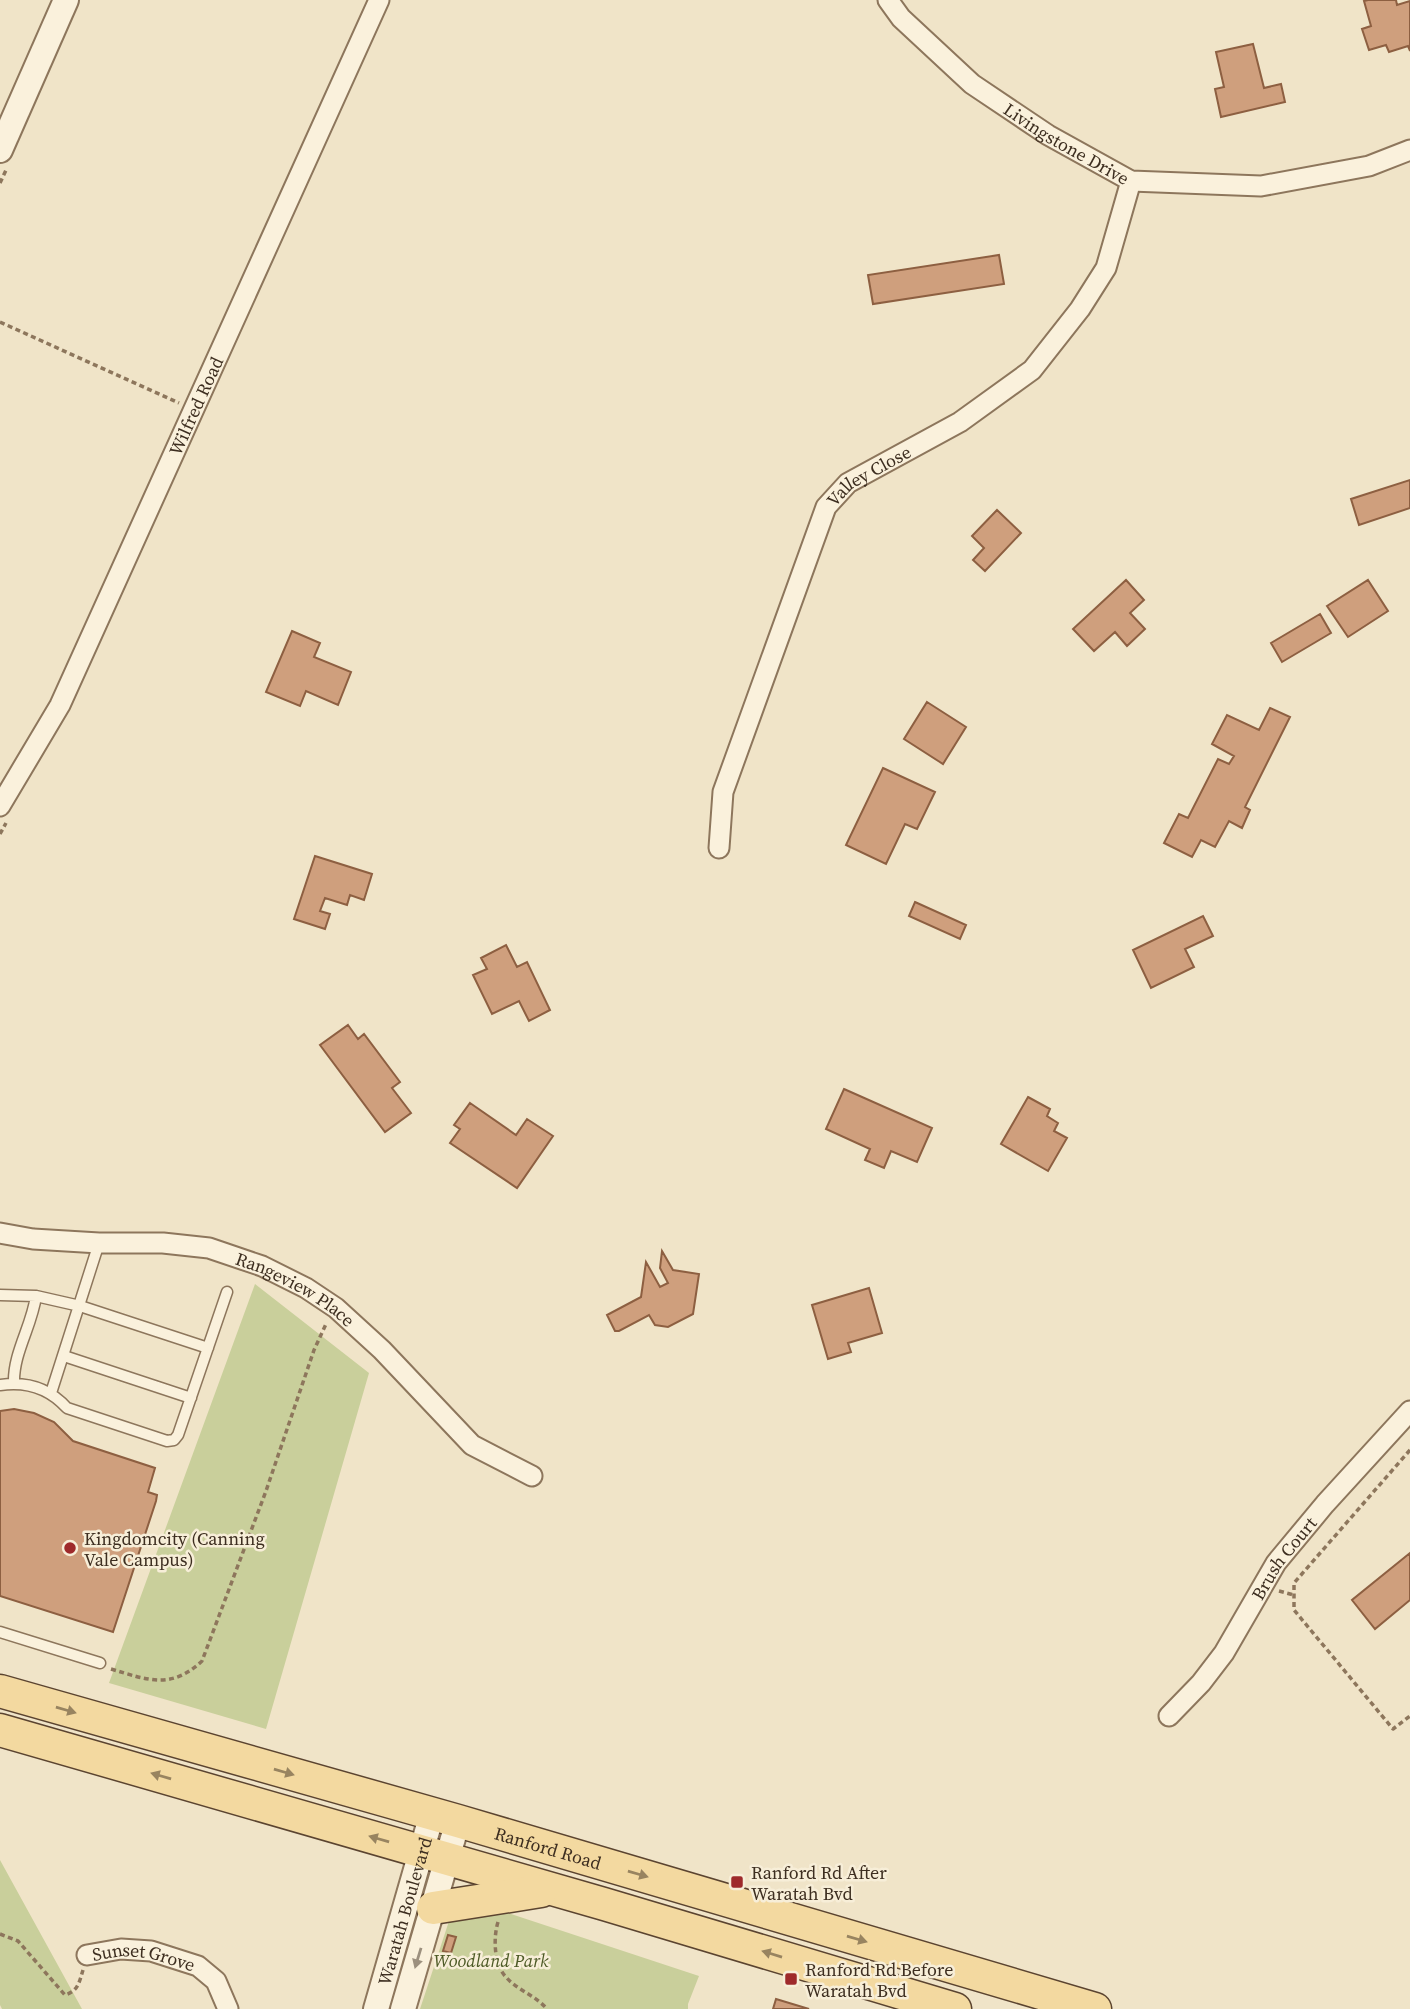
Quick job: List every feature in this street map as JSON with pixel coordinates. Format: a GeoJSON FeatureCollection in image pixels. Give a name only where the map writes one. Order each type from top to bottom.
{"type":"FeatureCollection","features":[{"type":"Feature","properties":{"kind":"main road","name":"Ranford Road"},"geometry":{"type":"LineString","coordinates":[[0,1691],[445,1817],[1095,2009]]}},
{"type":"Feature","properties":{"kind":"main road"},"geometry":{"type":"LineString","coordinates":[[0,1730],[553,1889],[955,2009]]}},
{"type":"Feature","properties":{"kind":"main road"},"geometry":{"type":"LineString","coordinates":[[433,1908],[553,1889]]}},
{"type":"Feature","properties":{"kind":"street"},"geometry":{"type":"LineString","coordinates":[[0,150],[66,0]]}},
{"type":"Feature","properties":{"kind":"street","name":"Wilfred Road"},"geometry":{"type":"LineString","coordinates":[[0,806],[60,705],[379,0]]}},
{"type":"Feature","properties":{"kind":"street","name":"Livingstone Drive"},"geometry":{"type":"LineString","coordinates":[[888,0],[901,18],[972,84],[1048,135],[1131,181],[1261,186],[1369,166],[1410,150]]}},
{"type":"Feature","properties":{"kind":"street","name":"Valley Close"},"geometry":{"type":"LineString","coordinates":[[719,848],[723,792],[825,507],[848,483],[960,422],[1032,370],[1080,309],[1106,268],[1131,181]]}},
{"type":"Feature","properties":{"kind":"street","name":"Rangeview Place"},"geometry":{"type":"LineString","coordinates":[[0,1233],[33,1239],[163,1243],[209,1248],[262,1266],[306,1288],[336,1308],[382,1350],[472,1445],[532,1476]]}},
{"type":"Feature","properties":{"kind":"street","name":"Brush Court"},"geometry":{"type":"LineString","coordinates":[[1169,1716],[1201,1683],[1224,1653],[1276,1563],[1325,1504],[1410,1411]]}},
{"type":"Feature","properties":{"kind":"street","name":"Waratah Boulevard"},"geometry":{"type":"LineString","coordinates":[[376,2009],[434,1855],[445,1817]]}},
{"type":"Feature","properties":{"kind":"street","name":"Waratah Boulevard"},"geometry":{"type":"LineString","coordinates":[[403,2009],[433,1908],[434,1855]]}},
{"type":"Feature","properties":{"kind":"street","name":"Sunset Grove"},"geometry":{"type":"LineString","coordinates":[[87,1955],[121,1949],[151,1951],[198,1966],[216,1981],[228,2009]]}},
{"type":"Feature","properties":{"kind":"lane"},"geometry":{"type":"LineString","coordinates":[[51,1394],[99,1243]]}},
{"type":"Feature","properties":{"kind":"lane"},"geometry":{"type":"LineString","coordinates":[[0,1385],[26,1384],[56,1395],[67,1408],[167,1441],[174,1440],[227,1292]]}},
{"type":"Feature","properties":{"kind":"lane"},"geometry":{"type":"LineString","coordinates":[[0,1295],[36,1296],[80,1306],[208,1348]]}},
{"type":"Feature","properties":{"kind":"lane"},"geometry":{"type":"LineString","coordinates":[[14,1383],[13,1371],[35,1307],[36,1296]]}},
{"type":"Feature","properties":{"kind":"lane"},"geometry":{"type":"LineString","coordinates":[[64,1356],[191,1398]]}},
{"type":"Feature","properties":{"kind":"lane"},"geometry":{"type":"LineString","coordinates":[[0,1632],[100,1663]]}},
{"type":"Feature","properties":{"kind":"path"},"geometry":{"type":"LineString","coordinates":[[0,322],[194,409]]}},
{"type":"Feature","properties":{"kind":"path"},"geometry":{"type":"LineString","coordinates":[[100,1663],[146,1679],[167,1680],[188,1674],[202,1661],[266,1491],[314,1350],[336,1308]]}},
{"type":"Feature","properties":{"kind":"path"},"geometry":{"type":"LineString","coordinates":[[1410,1450],[1294,1583],[1294,1610],[1393,1729],[1410,1716]]}},
{"type":"Feature","properties":{"kind":"path"},"geometry":{"type":"LineString","coordinates":[[500,1915],[494,1933],[496,1957],[505,1977],[547,2009]]}},
{"type":"Feature","properties":{"kind":"path","name":"Sunset Grove"},"geometry":{"type":"LineString","coordinates":[[2,1934],[18,1941],[65,1995],[78,1986],[87,1955]]}},
{"type":"Feature","properties":{"kind":"green space"},"geometry":{"type":"Polygon","coordinates":[[[255,1284],[369,1373],[266,1729],[109,1683],[255,1284]]]}},
{"type":"Feature","properties":{"kind":"green space"},"geometry":{"type":"Polygon","coordinates":[[[0,1860],[82,2009],[2,2009],[0,1860]]]}},
{"type":"Feature","properties":{"kind":"green space","name":"Woodland Park"},"geometry":{"type":"Polygon","coordinates":[[[481,1904],[699,1976],[688,2009],[420,2009],[450,1918],[481,1904]]]}},
{"type":"Feature","properties":{"kind":"building"},"geometry":{"type":"Polygon","coordinates":[[[1396,0],[1397,5],[1410,1],[1410,51],[1408,46],[1389,52],[1386,45],[1369,50],[1362,29],[1371,26],[1364,1],[1396,0]]]}},
{"type":"Feature","properties":{"kind":"building"},"geometry":{"type":"Polygon","coordinates":[[[1253,44],[1264,88],[1281,84],[1285,102],[1221,117],[1215,89],[1224,87],[1216,52],[1253,44]]]}},
{"type":"Feature","properties":{"kind":"building"},"geometry":{"type":"Polygon","coordinates":[[[999,255],[1004,284],[873,304],[868,275],[999,255]]]}},
{"type":"Feature","properties":{"kind":"building"},"geometry":{"type":"Polygon","coordinates":[[[1410,480],[1410,508],[1359,525],[1351,499],[1410,480]]]}},
{"type":"Feature","properties":{"kind":"building"},"geometry":{"type":"Polygon","coordinates":[[[997,510],[1021,533],[985,571],[973,560],[984,548],[972,536],[997,510]]]}},
{"type":"Feature","properties":{"kind":"building"},"geometry":{"type":"Polygon","coordinates":[[[1126,580],[1144,600],[1130,613],[1145,629],[1127,646],[1115,632],[1094,651],[1073,629],[1126,580]]]}},
{"type":"Feature","properties":{"kind":"building"},"geometry":{"type":"Polygon","coordinates":[[[1368,580],[1388,611],[1348,637],[1327,606],[1368,580]]]}},
{"type":"Feature","properties":{"kind":"building"},"geometry":{"type":"Polygon","coordinates":[[[1320,614],[1331,633],[1282,662],[1271,643],[1320,614]]]}},
{"type":"Feature","properties":{"kind":"building"},"geometry":{"type":"Polygon","coordinates":[[[292,631],[320,643],[314,657],[351,672],[338,705],[306,691],[300,706],[266,692],[292,631]]]}},
{"type":"Feature","properties":{"kind":"building"},"geometry":{"type":"Polygon","coordinates":[[[927,702],[966,727],[943,764],[904,739],[927,702]]]}},
{"type":"Feature","properties":{"kind":"building"},"geometry":{"type":"Polygon","coordinates":[[[1270,708],[1290,717],[1245,807],[1250,810],[1242,828],[1229,821],[1215,847],[1201,840],[1192,857],[1164,843],[1179,814],[1188,818],[1218,759],[1229,764],[1234,756],[1212,744],[1227,715],[1259,730],[1270,708]]]}},
{"type":"Feature","properties":{"kind":"building"},"geometry":{"type":"Polygon","coordinates":[[[883,768],[935,792],[917,829],[905,824],[886,864],[846,845],[883,768]]]}},
{"type":"Feature","properties":{"kind":"building"},"geometry":{"type":"Polygon","coordinates":[[[315,856],[372,874],[364,900],[350,895],[347,905],[325,898],[320,911],[330,914],[325,929],[294,919],[315,856]]]}},
{"type":"Feature","properties":{"kind":"building"},"geometry":{"type":"Polygon","coordinates":[[[915,902],[966,925],[960,939],[909,916],[915,902]]]}},
{"type":"Feature","properties":{"kind":"building"},"geometry":{"type":"Polygon","coordinates":[[[1203,916],[1213,936],[1185,949],[1194,967],[1151,988],[1133,950],[1203,916]]]}},
{"type":"Feature","properties":{"kind":"building"},"geometry":{"type":"Polygon","coordinates":[[[506,945],[517,967],[527,962],[550,1010],[529,1021],[519,1001],[492,1014],[473,975],[487,969],[481,958],[506,945]]]}},
{"type":"Feature","properties":{"kind":"building"},"geometry":{"type":"Polygon","coordinates":[[[348,1025],[358,1039],[364,1034],[400,1082],[392,1088],[411,1113],[385,1132],[320,1045],[348,1025]]]}},
{"type":"Feature","properties":{"kind":"building"},"geometry":{"type":"Polygon","coordinates":[[[844,1089],[932,1128],[917,1162],[891,1151],[884,1168],[865,1160],[870,1149],[826,1129],[844,1089]]]}},
{"type":"Feature","properties":{"kind":"building"},"geometry":{"type":"Polygon","coordinates":[[[1028,1097],[1050,1109],[1047,1116],[1058,1123],[1054,1131],[1067,1138],[1048,1171],[1001,1144],[1028,1097]]]}},
{"type":"Feature","properties":{"kind":"building"},"geometry":{"type":"Polygon","coordinates":[[[470,1103],[516,1135],[527,1119],[553,1136],[517,1188],[450,1143],[460,1129],[454,1125],[470,1103]]]}},
{"type":"Feature","properties":{"kind":"building"},"geometry":{"type":"Polygon","coordinates":[[[662,1251],[673,1270],[699,1274],[693,1314],[668,1327],[655,1325],[649,1315],[615,1331],[607,1315],[641,1297],[646,1262],[660,1287],[668,1283],[660,1268],[662,1251]]]}},
{"type":"Feature","properties":{"kind":"building"},"geometry":{"type":"Polygon","coordinates":[[[869,1288],[882,1333],[848,1343],[851,1352],[828,1359],[812,1305],[869,1288]]]}},
{"type":"Feature","properties":{"kind":"building","name":"Kingdomcity (Canning Vale Campus)"},"geometry":{"type":"Polygon","coordinates":[[[14,1409],[34,1413],[54,1422],[73,1441],[155,1468],[148,1492],[157,1495],[156,1501],[113,1632],[0,1596],[0,1411],[14,1409]]]}},
{"type":"Feature","properties":{"kind":"building"},"geometry":{"type":"Polygon","coordinates":[[[1410,1553],[1410,1600],[1375,1629],[1352,1600],[1410,1553]]]}},
{"type":"Feature","properties":{"kind":"building"},"geometry":{"type":"Polygon","coordinates":[[[448,1935],[456,1937],[451,1953],[443,1951],[448,1935]]]}},
{"type":"Feature","properties":{"kind":"building"},"geometry":{"type":"Polygon","coordinates":[[[776,1999],[809,2009],[773,2009],[776,1999]]]}},
{"type":"Feature","properties":{"kind":"place","name":"Kingdomcity (Canning Vale Campus)"},"geometry":{"type":"Point","coordinates":[70,1548]}},
{"type":"Feature","properties":{"kind":"place","name":"Ranford Rd After Waratah Bvd"},"geometry":{"type":"Point","coordinates":[737,1882]}},
{"type":"Feature","properties":{"kind":"place","name":"Ranford Rd Before Waratah Bvd"},"geometry":{"type":"Point","coordinates":[791,1979]}}]}
